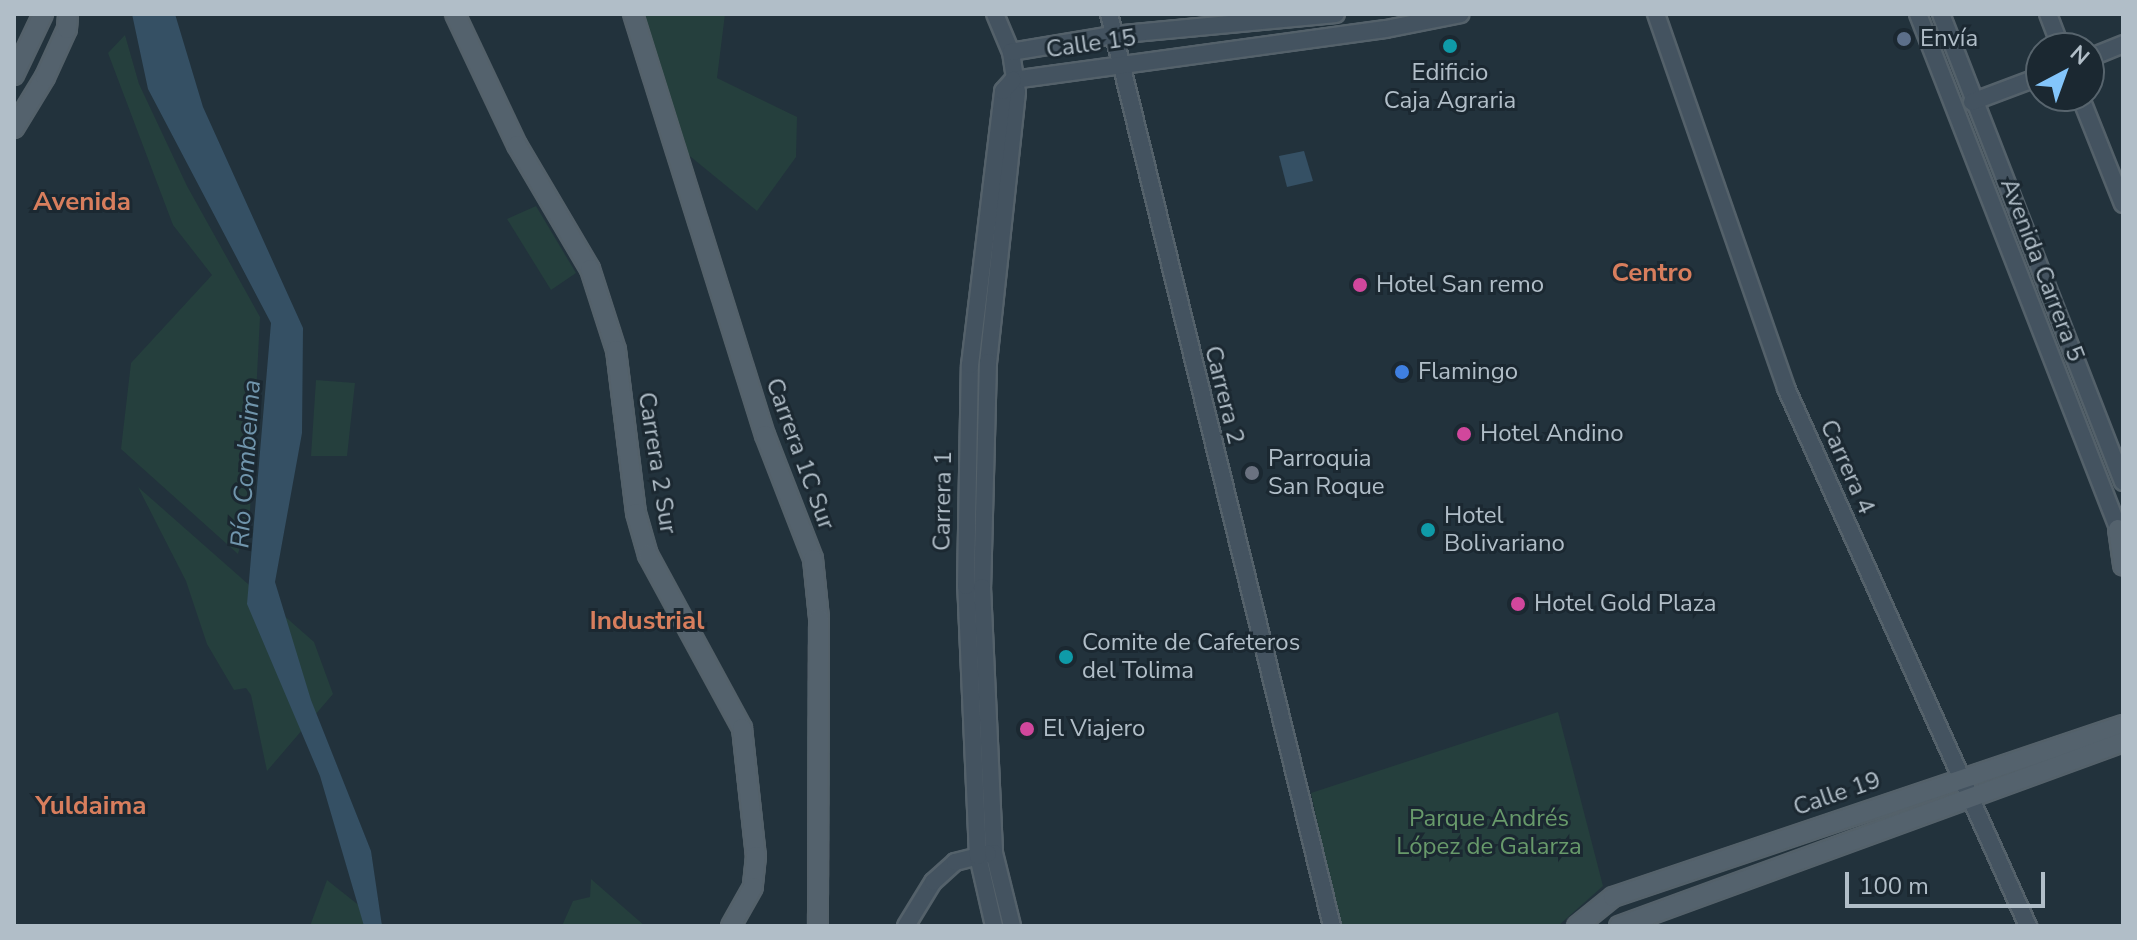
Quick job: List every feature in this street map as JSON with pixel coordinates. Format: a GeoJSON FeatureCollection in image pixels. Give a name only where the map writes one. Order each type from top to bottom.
{"type":"FeatureCollection","features":[{"type":"Feature","properties":{"kind":"main road"},"geometry":{"type":"LineString","coordinates":[[14,75],[43,14]]}},
{"type":"Feature","properties":{"kind":"main road"},"geometry":{"type":"LineString","coordinates":[[14,128],[67,29],[68,14]]}},
{"type":"Feature","properties":{"kind":"main road","name":"Carrera 2 Sur"},"geometry":{"type":"LineString","coordinates":[[455,14],[517,145],[590,269],[616,350],[636,513],[648,555],[721,681],[742,728],[756,856],[753,887],[731,926]]}},
{"type":"Feature","properties":{"kind":"main road","name":"Carrera 1C Sur"},"geometry":{"type":"LineString","coordinates":[[633,14],[765,435],[813,559],[819,618],[818,926]]}},
{"type":"Feature","properties":{"kind":"main road","name":"Carrera 1"},"geometry":{"type":"LineString","coordinates":[[994,926],[986,854],[982,587],[988,362],[1017,92],[1011,52],[995,14]]}},
{"type":"Feature","properties":{"kind":"main road","name":"Carrera 2"},"geometry":{"type":"LineString","coordinates":[[1109,14],[1117,64],[1332,926]]}},
{"type":"Feature","properties":{"kind":"main road","name":"Calle 15"},"geometry":{"type":"LineString","coordinates":[[1011,52],[1113,35],[1336,14]]}},
{"type":"Feature","properties":{"kind":"main road","name":"Calle 15"},"geometry":{"type":"LineString","coordinates":[[1013,80],[1386,29],[1461,14]]}},
{"type":"Feature","properties":{"kind":"main road","name":"Carrera 4"},"geometry":{"type":"LineString","coordinates":[[1656,14],[1786,388],[1959,777],[1974,793],[2028,926]]}},
{"type":"Feature","properties":{"kind":"main road","name":"Avenida Carrera 5"},"geometry":{"type":"LineString","coordinates":[[1918,14],[2120,536]]}},
{"type":"Feature","properties":{"kind":"main road","name":"Avenida Carrera 5"},"geometry":{"type":"LineString","coordinates":[[1941,14],[1972,102],[2123,482]]}},
{"type":"Feature","properties":{"kind":"main road"},"geometry":{"type":"LineString","coordinates":[[1972,102],[2025,82]]}},
{"type":"Feature","properties":{"kind":"main road"},"geometry":{"type":"LineString","coordinates":[[2086,112],[2123,204]]}},
{"type":"Feature","properties":{"kind":"main road"},"geometry":{"type":"LineString","coordinates":[[2120,536],[2123,566]]}},
{"type":"Feature","properties":{"kind":"main road","name":"Calle 19"},"geometry":{"type":"LineString","coordinates":[[1577,926],[1613,897],[1959,777],[2123,725]]}},
{"type":"Feature","properties":{"kind":"main road","name":"Calle 19"},"geometry":{"type":"LineString","coordinates":[[1619,926],[1974,793],[2123,742]]}},
{"type":"Feature","properties":{"kind":"main road"},"geometry":{"type":"LineString","coordinates":[[1974,793],[2014,785],[2123,748]]}},
{"type":"Feature","properties":{"kind":"main road"},"geometry":{"type":"LineString","coordinates":[[906,926],[933,882],[955,862],[986,854]]}},
{"type":"Feature","properties":{"kind":"main road","name":"Carrera 1"},"geometry":{"type":"LineString","coordinates":[[986,854],[1012,926]]}},
{"type":"Feature","properties":{"kind":"green space"},"geometry":{"type":"Polygon","coordinates":[[[640,14],[725,14],[717,78],[797,117],[796,157],[757,211],[680,148],[640,14]]]}},
{"type":"Feature","properties":{"kind":"green space"},"geometry":{"type":"Polygon","coordinates":[[[125,35],[139,84],[187,186],[260,317],[250,512],[238,554],[121,449],[131,363],[212,275],[173,225],[108,53],[125,35]]]}},
{"type":"Feature","properties":{"kind":"green space"},"geometry":{"type":"Polygon","coordinates":[[[536,206],[576,273],[551,290],[507,219],[536,206]]]}},
{"type":"Feature","properties":{"kind":"green space"},"geometry":{"type":"Polygon","coordinates":[[[316,380],[355,383],[347,456],[311,456],[316,380]]]}},
{"type":"Feature","properties":{"kind":"green space"},"geometry":{"type":"Polygon","coordinates":[[[138,487],[314,642],[333,694],[267,771],[251,695],[246,688],[234,690],[207,644],[186,581],[138,487]]]}},
{"type":"Feature","properties":{"kind":"green space","name":"Parque Andrés López de Galarza"},"geometry":{"type":"Polygon","coordinates":[[[1558,712],[1603,886],[1558,926],[1340,926],[1311,793],[1558,712]]]}},
{"type":"Feature","properties":{"kind":"green space"},"geometry":{"type":"Polygon","coordinates":[[[591,879],[645,926],[562,926],[573,901],[590,897],[591,879]]]}},
{"type":"Feature","properties":{"kind":"green space"},"geometry":{"type":"Polygon","coordinates":[[[327,880],[385,926],[310,926],[327,880]]]}},
{"type":"Feature","properties":{"kind":"water"},"geometry":{"type":"Polygon","coordinates":[[[132,14],[175,14],[203,107],[303,328],[302,433],[275,582],[311,700],[371,851],[382,926],[364,926],[320,776],[247,604],[271,323],[148,89],[132,14]]]}},
{"type":"Feature","properties":{"kind":"water"},"geometry":{"type":"Polygon","coordinates":[[[1304,151],[1313,181],[1287,187],[1279,156],[1304,151]]]}},
{"type":"Feature","properties":{"kind":"place","name":"Envía"},"geometry":{"type":"Point","coordinates":[1904,39]}},
{"type":"Feature","properties":{"kind":"place","name":"Edificio Caja Agraria"},"geometry":{"type":"Point","coordinates":[1450,46]}},
{"type":"Feature","properties":{"kind":"place","name":"Hotel San remo"},"geometry":{"type":"Point","coordinates":[1360,285]}},
{"type":"Feature","properties":{"kind":"place","name":"Flamingo"},"geometry":{"type":"Point","coordinates":[1402,372]}},
{"type":"Feature","properties":{"kind":"place","name":"Hotel Andino"},"geometry":{"type":"Point","coordinates":[1464,434]}},
{"type":"Feature","properties":{"kind":"place","name":"Parroquia San Roque"},"geometry":{"type":"Point","coordinates":[1252,473]}},
{"type":"Feature","properties":{"kind":"place","name":"Hotel Bolivariano"},"geometry":{"type":"Point","coordinates":[1428,530]}},
{"type":"Feature","properties":{"kind":"place","name":"Hotel Gold Plaza"},"geometry":{"type":"Point","coordinates":[1518,604]}},
{"type":"Feature","properties":{"kind":"place","name":"Comite de Cafeteros del Tolima"},"geometry":{"type":"Point","coordinates":[1066,657]}},
{"type":"Feature","properties":{"kind":"place","name":"El Viajero"},"geometry":{"type":"Point","coordinates":[1027,729]}},
{"type":"Feature","properties":{"kind":"district","name":"Avenida"},"geometry":{"type":"Point","coordinates":[82,202]}},
{"type":"Feature","properties":{"kind":"district","name":"Centro"},"geometry":{"type":"Point","coordinates":[1652,273]}},
{"type":"Feature","properties":{"kind":"district","name":"Industrial"},"geometry":{"type":"Point","coordinates":[647,621]}},
{"type":"Feature","properties":{"kind":"district","name":"Yuldaima"},"geometry":{"type":"Point","coordinates":[91,806]}},
{"type":"Feature","properties":{"kind":"water label","name":"Río Combeima"},"geometry":{"type":"Point","coordinates":[246,464]}}]}
